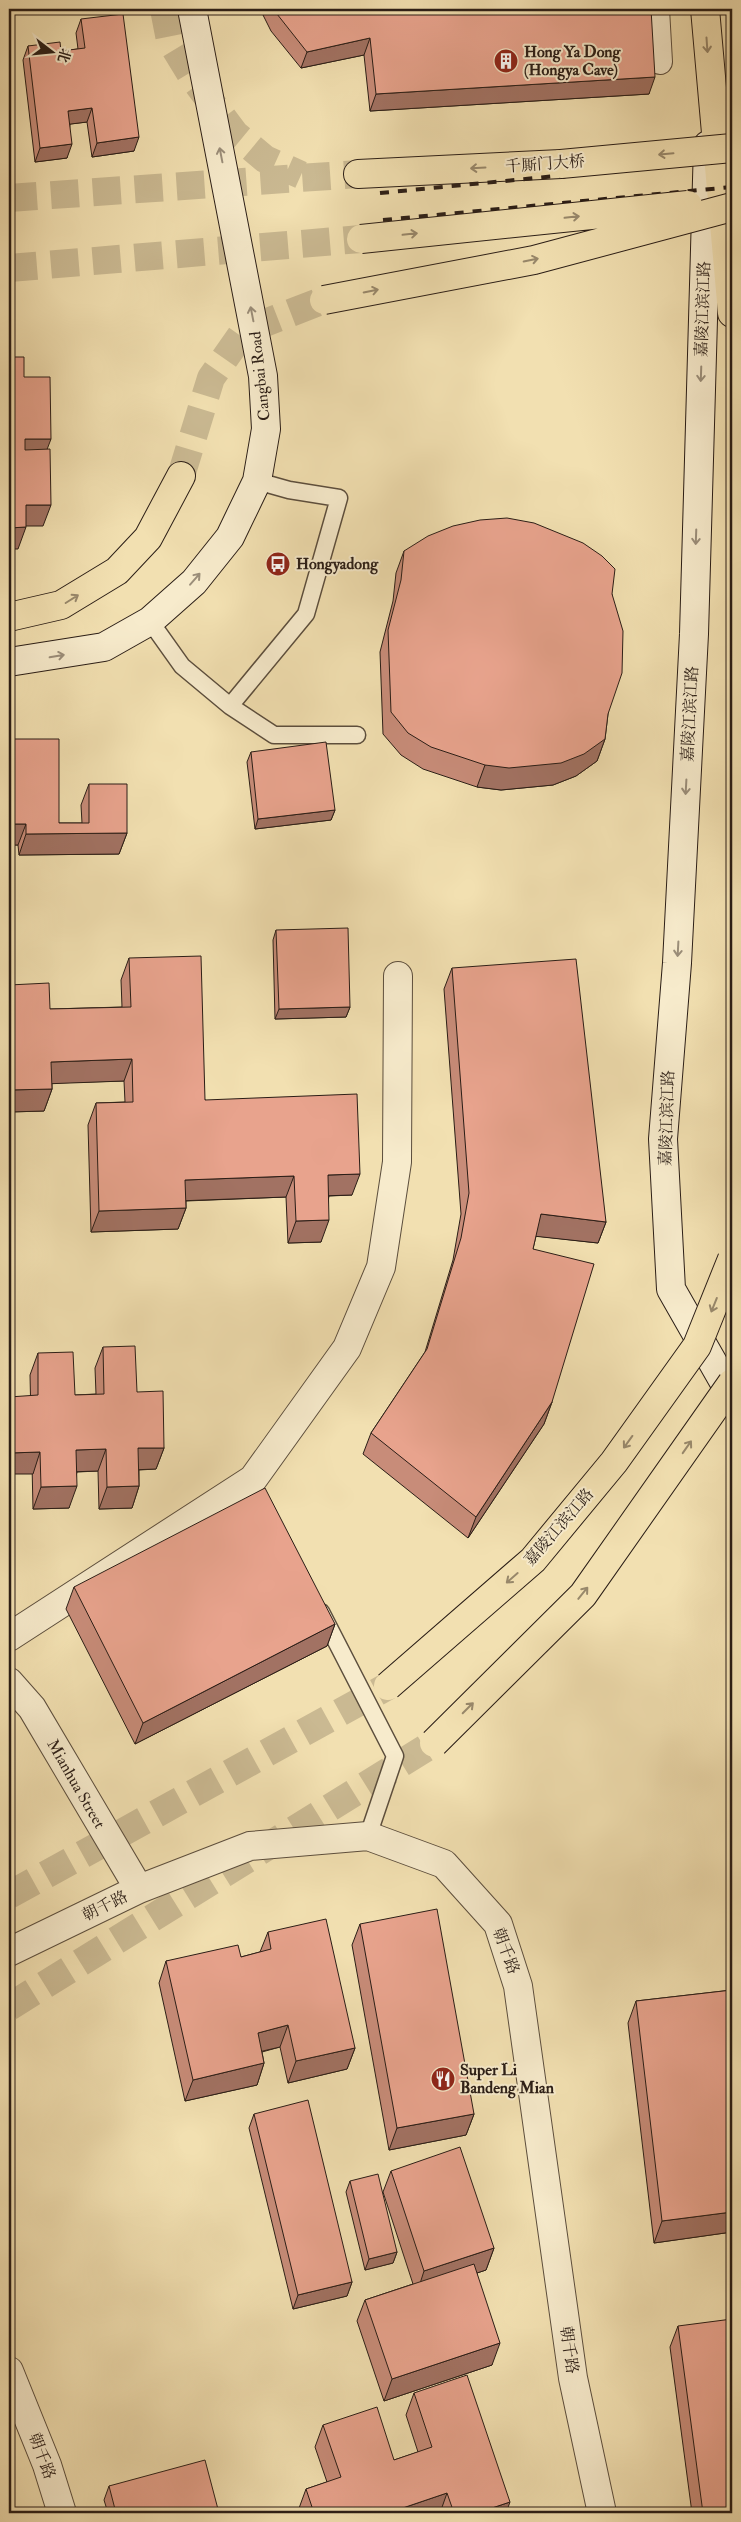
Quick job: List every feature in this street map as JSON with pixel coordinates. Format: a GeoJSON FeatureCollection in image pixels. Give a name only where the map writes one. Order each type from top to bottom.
{"type":"FeatureCollection","features":[{"type":"Feature","properties":{"kind":"main road","name":"嘉陵江滨江路"},"geometry":{"type":"LineString","coordinates":[[705,9],[732,313]]}},
{"type":"Feature","properties":{"kind":"main road","name":"千厮门大桥"},"geometry":{"type":"LineString","coordinates":[[358,174],[561,164],[732,148]]}},
{"type":"Feature","properties":{"kind":"main road"},"geometry":{"type":"LineString","coordinates":[[362,239],[732,200]]}},
{"type":"Feature","properties":{"kind":"main road"},"geometry":{"type":"LineString","coordinates":[[324,300],[534,260],[732,207]]}},
{"type":"Feature","properties":{"kind":"main road"},"geometry":{"type":"LineString","coordinates":[[9,617],[61,605],[117,571],[148,538],[181,476]]}},
{"type":"Feature","properties":{"kind":"main road","name":"嘉陵江滨江路"},"geometry":{"type":"LineString","coordinates":[[388,1686],[533,1560],[614,1462],[697,1346],[732,1260]]}},
{"type":"Feature","properties":{"kind":"main road"},"geometry":{"type":"LineString","coordinates":[[434,1743],[583,1595],[732,1383]]}},
{"type":"Feature","properties":{"kind":"street","name":"Cangbai Road"},"geometry":{"type":"LineString","coordinates":[[9,662],[104,647],[150,622],[194,582],[230,537],[257,481],[266,428],[263,376],[192,9]]}},
{"type":"Feature","properties":{"kind":"street"},"geometry":{"type":"LineString","coordinates":[[657,9],[660,62]]}},
{"type":"Feature","properties":{"kind":"street","name":"嘉陵江滨江路"},"geometry":{"type":"LineString","coordinates":[[710,81],[694,634],[677,953],[663,1139],[671,1289],[732,1396]]}},
{"type":"Feature","properties":{"kind":"street"},"geometry":{"type":"LineString","coordinates":[[9,1637],[257,1488],[348,1348],[382,1268],[397,1162],[398,976]]}},
{"type":"Feature","properties":{"kind":"street","name":"Mianhua Street"},"geometry":{"type":"LineString","coordinates":[[9,1682],[32,1708],[138,1889]]}},
{"type":"Feature","properties":{"kind":"street","name":"朝千路"},"geometry":{"type":"LineString","coordinates":[[9,1952],[138,1889],[250,1846],[368,1836],[444,1864],[498,1924],[518,1986],[572,2378],[602,2513]]}},
{"type":"Feature","properties":{"kind":"street","name":"朝千路"},"geometry":{"type":"LineString","coordinates":[[9,2371],[47,2465],[62,2513]]}},
{"type":"Feature","properties":{"kind":"lane"},"geometry":{"type":"LineString","coordinates":[[230,706],[306,614],[339,498],[290,490],[257,481]]}},
{"type":"Feature","properties":{"kind":"lane"},"geometry":{"type":"LineString","coordinates":[[150,622],[182,666],[230,706],[274,735],[357,735]]}},
{"type":"Feature","properties":{"kind":"lane"},"geometry":{"type":"LineString","coordinates":[[315,1600],[395,1756],[368,1836]]}},
{"type":"Feature","properties":{"kind":"building","name":"Hong Ya Dong (Hongya Cave)"},"geometry":{"type":"Polygon","coordinates":[[[274,9],[651,9],[655,77],[376,94],[370,38],[307,52],[274,9]]]}},
{"type":"Feature","properties":{"kind":"building"},"geometry":{"type":"Polygon","coordinates":[[[123,14],[139,137],[97,143],[92,108],[68,111],[72,144],[40,148],[28,46],[60,42],[61,51],[85,48],[81,19],[123,14]]]}},
{"type":"Feature","properties":{"kind":"building"},"geometry":{"type":"Polygon","coordinates":[[[9,357],[24,357],[24,377],[50,377],[51,439],[25,439],[25,450],[50,449],[51,505],[26,505],[26,527],[9,528],[9,357]]]}},
{"type":"Feature","properties":{"kind":"building"},"geometry":{"type":"Polygon","coordinates":[[[507,518],[534,523],[583,543],[602,556],[615,569],[612,594],[623,631],[622,673],[608,714],[605,739],[584,754],[561,763],[509,768],[485,765],[431,747],[408,733],[391,712],[388,630],[401,580],[404,551],[428,536],[453,526],[480,520],[507,518]]]}},
{"type":"Feature","properties":{"kind":"building"},"geometry":{"type":"Polygon","coordinates":[[[9,739],[59,739],[59,823],[89,823],[89,784],[127,784],[127,833],[26,834],[26,824],[9,824],[9,739]]]}},
{"type":"Feature","properties":{"kind":"building"},"geometry":{"type":"Polygon","coordinates":[[[326,742],[335,810],[258,819],[251,752],[326,742]]]}},
{"type":"Feature","properties":{"kind":"building"},"geometry":{"type":"Polygon","coordinates":[[[348,928],[350,1007],[279,1009],[276,930],[348,928]]]}},
{"type":"Feature","properties":{"kind":"building"},"geometry":{"type":"Polygon","coordinates":[[[201,956],[205,1100],[357,1094],[360,1174],[328,1175],[329,1220],[296,1221],[294,1176],[185,1180],[186,1208],[99,1211],[96,1103],[133,1102],[132,1059],[51,1062],[52,1089],[9,1090],[9,985],[49,983],[50,1009],[131,1007],[129,958],[201,956]]]}},
{"type":"Feature","properties":{"kind":"building"},"geometry":{"type":"Polygon","coordinates":[[[576,959],[606,1222],[541,1214],[533,1249],[594,1264],[552,1402],[476,1517],[371,1433],[427,1349],[461,1238],[469,1193],[452,968],[576,959]]]}},
{"type":"Feature","properties":{"kind":"building"},"geometry":{"type":"Polygon","coordinates":[[[135,1346],[137,1392],[163,1391],[164,1448],[138,1448],[139,1486],[107,1487],[106,1449],[76,1450],[77,1486],[41,1487],[40,1452],[9,1453],[9,1397],[38,1395],[38,1353],[73,1352],[75,1395],[104,1394],[103,1347],[135,1346]]]}},
{"type":"Feature","properties":{"kind":"building"},"geometry":{"type":"Polygon","coordinates":[[[265,1488],[335,1624],[143,1723],[74,1587],[265,1488]]]}},
{"type":"Feature","properties":{"kind":"building"},"geometry":{"type":"Polygon","coordinates":[[[437,1909],[474,2114],[397,2128],[360,1924],[437,1909]]]}},
{"type":"Feature","properties":{"kind":"building"},"geometry":{"type":"Polygon","coordinates":[[[326,1919],[355,2048],[296,2061],[288,2025],[258,2033],[264,2063],[193,2080],[166,1961],[238,1945],[241,1957],[271,1949],[268,1932],[326,1919]]]}},
{"type":"Feature","properties":{"kind":"building"},"geometry":{"type":"Polygon","coordinates":[[[732,1990],[732,2212],[662,2221],[636,2001],[732,1990]]]}},
{"type":"Feature","properties":{"kind":"building"},"geometry":{"type":"Polygon","coordinates":[[[308,2100],[352,2282],[298,2295],[254,2114],[308,2100]]]}},
{"type":"Feature","properties":{"kind":"building"},"geometry":{"type":"Polygon","coordinates":[[[460,2147],[494,2248],[424,2271],[391,2171],[460,2147]]]}},
{"type":"Feature","properties":{"kind":"building"},"geometry":{"type":"Polygon","coordinates":[[[378,2174],[397,2252],[369,2259],[350,2181],[378,2174]]]}},
{"type":"Feature","properties":{"kind":"building"},"geometry":{"type":"Polygon","coordinates":[[[474,2264],[500,2343],[392,2379],[365,2300],[474,2264]]]}},
{"type":"Feature","properties":{"kind":"building"},"geometry":{"type":"Polygon","coordinates":[[[732,2319],[732,2513],[703,2513],[678,2326],[732,2319]]]}},
{"type":"Feature","properties":{"kind":"building"},"geometry":{"type":"Polygon","coordinates":[[[467,2375],[510,2502],[477,2513],[454,2513],[447,2493],[388,2513],[314,2513],[306,2489],[341,2477],[323,2425],[377,2407],[394,2460],[432,2447],[414,2393],[467,2375]]]}},
{"type":"Feature","properties":{"kind":"building"},"geometry":{"type":"Polygon","coordinates":[[[205,2460],[219,2513],[116,2513],[109,2486],[205,2460]]]}},
{"type":"Feature","properties":{"kind":"tunnel"},"geometry":{"type":"LineString","coordinates":[[164,9],[170,40],[193,78],[235,134],[265,159],[301,175]]}},
{"type":"Feature","properties":{"kind":"tunnel"},"geometry":{"type":"LineString","coordinates":[[9,198],[358,174]]}},
{"type":"Feature","properties":{"kind":"tunnel"},"geometry":{"type":"LineString","coordinates":[[9,268],[361,239]]}},
{"type":"Feature","properties":{"kind":"tunnel"},"geometry":{"type":"LineString","coordinates":[[181,476],[211,378],[244,331],[324,300]]}},
{"type":"Feature","properties":{"kind":"tunnel"},"geometry":{"type":"LineString","coordinates":[[9,1895],[388,1686]]}},
{"type":"Feature","properties":{"kind":"tunnel"},"geometry":{"type":"LineString","coordinates":[[9,2007],[434,1743]]}},
{"type":"Feature","properties":{"kind":"railway"},"geometry":{"type":"LineString","coordinates":[[380,193],[732,159]]}},
{"type":"Feature","properties":{"kind":"railway"},"geometry":{"type":"LineString","coordinates":[[383,220],[732,187]]}},
{"type":"Feature","properties":{"kind":"place","name":"Hong Ya Dong (Hongya Cave)"},"geometry":{"type":"Point","coordinates":[506,61]}},
{"type":"Feature","properties":{"kind":"place","name":"Hongyadong"},"geometry":{"type":"Point","coordinates":[278,564]}},
{"type":"Feature","properties":{"kind":"place","name":"Super Li Bandeng Mian"},"geometry":{"type":"Point","coordinates":[443,2079]}}]}
